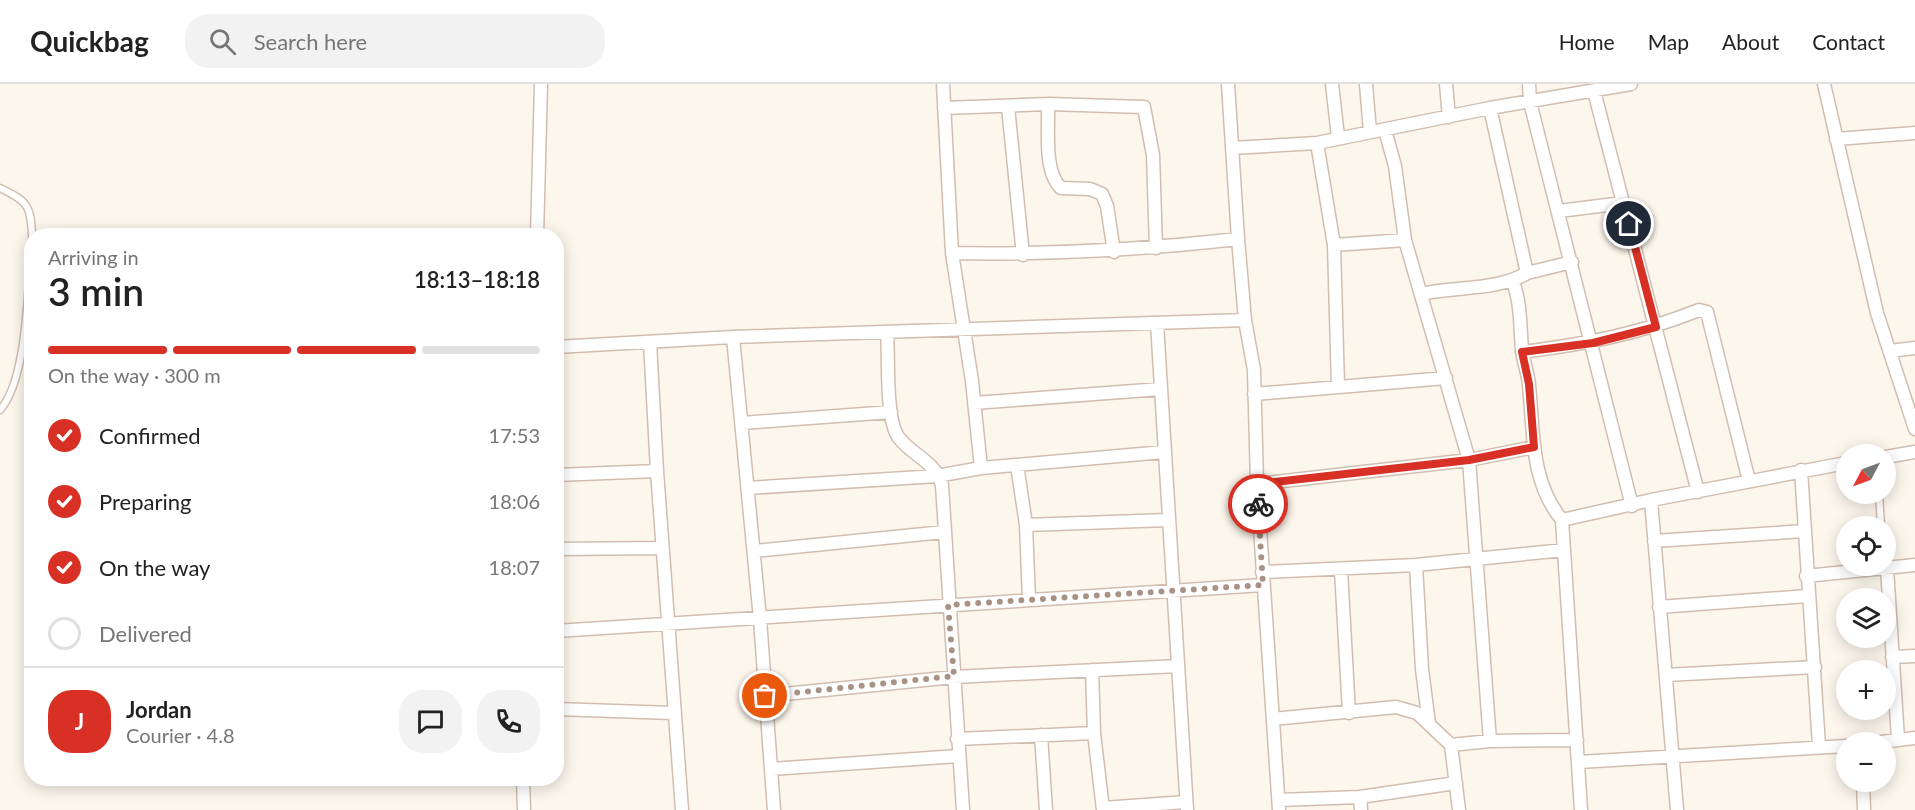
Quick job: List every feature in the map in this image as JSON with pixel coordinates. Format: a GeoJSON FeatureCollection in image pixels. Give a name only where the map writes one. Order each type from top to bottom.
{"type":"FeatureCollection","features":[{"type":"Feature","properties":{"kind":"street"},"geometry":{"type":"LineString","coordinates":[[537,228],[541,84]]}},
{"type":"Feature","properties":{"kind":"street"},"geometry":{"type":"LineString","coordinates":[[943,84],[952,253],[981,468]]}},
{"type":"Feature","properties":{"kind":"street"},"geometry":{"type":"LineString","coordinates":[[1228,84],[1245,320],[1254,370],[1262,572],[1279,805],[1361,804],[1456,783]]}},
{"type":"Feature","properties":{"kind":"street"},"geometry":{"type":"LineString","coordinates":[[1332,84],[1338,137]]}},
{"type":"Feature","properties":{"kind":"street"},"geometry":{"type":"LineString","coordinates":[[1366,84],[1370,132]]}},
{"type":"Feature","properties":{"kind":"street"},"geometry":{"type":"LineString","coordinates":[[1446,84],[1449,117]]}},
{"type":"Feature","properties":{"kind":"street"},"geometry":{"type":"LineString","coordinates":[[1529,84],[1530,102],[1593,343],[1632,506]]}},
{"type":"Feature","properties":{"kind":"street"},"geometry":{"type":"LineString","coordinates":[[1232,148],[1317,143],[1490,108],[1631,84]]}},
{"type":"Feature","properties":{"kind":"street"},"geometry":{"type":"LineString","coordinates":[[1824,84],[1877,313],[1915,429]]}},
{"type":"Feature","properties":{"kind":"street"},"geometry":{"type":"LineString","coordinates":[[1600,88],[1623,203],[1698,492]]}},
{"type":"Feature","properties":{"kind":"street"},"geometry":{"type":"LineString","coordinates":[[944,108],[1048,104],[1144,107],[1153,155],[1156,248]]}},
{"type":"Feature","properties":{"kind":"street"},"geometry":{"type":"LineString","coordinates":[[1048,104],[1051,159],[1057,184],[1061,188],[1090,189],[1102,194],[1107,206],[1114,252]]}},
{"type":"Feature","properties":{"kind":"street"},"geometry":{"type":"LineString","coordinates":[[1008,107],[1023,255]]}},
{"type":"Feature","properties":{"kind":"street"},"geometry":{"type":"LineString","coordinates":[[1490,108],[1527,273]]}},
{"type":"Feature","properties":{"kind":"street"},"geometry":{"type":"LineString","coordinates":[[1385,130],[1395,166],[1405,240],[1469,460],[1490,741]]}},
{"type":"Feature","properties":{"kind":"street"},"geometry":{"type":"LineString","coordinates":[[1836,140],[1915,133]]}},
{"type":"Feature","properties":{"kind":"street"},"geometry":{"type":"LineString","coordinates":[[1317,143],[1334,245],[1338,386]]}},
{"type":"Feature","properties":{"kind":"street"},"geometry":{"type":"LineString","coordinates":[[1559,211],[1623,203]]}},
{"type":"Feature","properties":{"kind":"street"},"geometry":{"type":"LineString","coordinates":[[952,253],[1023,255],[1114,252],[1238,238]]}},
{"type":"Feature","properties":{"kind":"street"},"geometry":{"type":"LineString","coordinates":[[1334,245],[1405,240]]}},
{"type":"Feature","properties":{"kind":"street"},"geometry":{"type":"LineString","coordinates":[[1421,294],[1513,282],[1527,273],[1572,262]]}},
{"type":"Feature","properties":{"kind":"street"},"geometry":{"type":"LineString","coordinates":[[1513,282],[1518,294],[1522,352],[1529,384],[1534,447],[1543,490],[1562,520],[1581,810]]}},
{"type":"Feature","properties":{"kind":"street"},"geometry":{"type":"LineString","coordinates":[[1522,352],[1593,343],[1656,327],[1699,310],[1707,312],[1749,481]]}},
{"type":"Feature","properties":{"kind":"street"},"geometry":{"type":"LineString","coordinates":[[564,347],[733,337],[1245,320]]}},
{"type":"Feature","properties":{"kind":"street"},"geometry":{"type":"LineString","coordinates":[[1092,670],[1094,733],[1103,809],[1187,806],[1157,323]]}},
{"type":"Feature","properties":{"kind":"street"},"geometry":{"type":"LineString","coordinates":[[887,333],[891,412],[898,437],[926,460],[942,485],[963,810]]}},
{"type":"Feature","properties":{"kind":"street"},"geometry":{"type":"LineString","coordinates":[[733,337],[760,619],[774,810]]}},
{"type":"Feature","properties":{"kind":"street"},"geometry":{"type":"LineString","coordinates":[[650,342],[681,810]]}},
{"type":"Feature","properties":{"kind":"street"},"geometry":{"type":"LineString","coordinates":[[1890,351],[1915,348]]}},
{"type":"Feature","properties":{"kind":"street"},"geometry":{"type":"LineString","coordinates":[[1254,394],[1446,378]]}},
{"type":"Feature","properties":{"kind":"street"},"geometry":{"type":"LineString","coordinates":[[974,403],[1161,389]]}},
{"type":"Feature","properties":{"kind":"street"},"geometry":{"type":"LineString","coordinates":[[742,423],[891,412]]}},
{"type":"Feature","properties":{"kind":"street"},"geometry":{"type":"LineString","coordinates":[[1257,484],[1469,460],[1534,447]]}},
{"type":"Feature","properties":{"kind":"street"},"geometry":{"type":"LineString","coordinates":[[748,489],[938,476],[981,468],[1164,452]]}},
{"type":"Feature","properties":{"kind":"street"},"geometry":{"type":"LineString","coordinates":[[1896,455],[1915,452]]}},
{"type":"Feature","properties":{"kind":"street"},"geometry":{"type":"LineString","coordinates":[[1017,465],[1026,525],[1029,600]]}},
{"type":"Feature","properties":{"kind":"street"},"geometry":{"type":"LineString","coordinates":[[1562,520],[1801,470],[1836,465]]}},
{"type":"Feature","properties":{"kind":"street"},"geometry":{"type":"LineString","coordinates":[[1801,470],[1807,596],[1815,667],[1819,746]]}},
{"type":"Feature","properties":{"kind":"street"},"geometry":{"type":"LineString","coordinates":[[564,475],[657,471]]}},
{"type":"Feature","properties":{"kind":"street"},"geometry":{"type":"LineString","coordinates":[[1651,500],[1677,810]]}},
{"type":"Feature","properties":{"kind":"street"},"geometry":{"type":"LineString","coordinates":[[1026,525],[1168,520]]}},
{"type":"Feature","properties":{"kind":"street"},"geometry":{"type":"LineString","coordinates":[[1654,541],[1805,531]]}},
{"type":"Feature","properties":{"kind":"street"},"geometry":{"type":"LineString","coordinates":[[754,551],[944,532]]}},
{"type":"Feature","properties":{"kind":"street"},"geometry":{"type":"LineString","coordinates":[[564,549],[662,548]]}},
{"type":"Feature","properties":{"kind":"street"},"geometry":{"type":"LineString","coordinates":[[1262,572],[1416,565],[1564,550]]}},
{"type":"Feature","properties":{"kind":"street"},"geometry":{"type":"LineString","coordinates":[[1416,565],[1422,669],[1429,724]]}},
{"type":"Feature","properties":{"kind":"street"},"geometry":{"type":"LineString","coordinates":[[1896,567],[1915,565]]}},
{"type":"Feature","properties":{"kind":"street"},"geometry":{"type":"LineString","coordinates":[[1341,570],[1349,713]]}},
{"type":"Feature","properties":{"kind":"street"},"geometry":{"type":"LineString","coordinates":[[1806,576],[1836,573]]}},
{"type":"Feature","properties":{"kind":"street"},"geometry":{"type":"LineString","coordinates":[[1887,576],[1898,739],[1915,738]]}},
{"type":"Feature","properties":{"kind":"street"},"geometry":{"type":"LineString","coordinates":[[564,630],[1263,585]]}},
{"type":"Feature","properties":{"kind":"street"},"geometry":{"type":"LineString","coordinates":[[1659,607],[1807,596]]}},
{"type":"Feature","properties":{"kind":"street"},"geometry":{"type":"LineString","coordinates":[[1892,657],[1915,656]]}},
{"type":"Feature","properties":{"kind":"street"},"geometry":{"type":"LineString","coordinates":[[765,696],[954,676],[1178,666]]}},
{"type":"Feature","properties":{"kind":"street"},"geometry":{"type":"LineString","coordinates":[[1666,675],[1815,667]]}},
{"type":"Feature","properties":{"kind":"street"},"geometry":{"type":"LineString","coordinates":[[1273,719],[1396,708],[1417,713],[1451,745],[1460,810]]}},
{"type":"Feature","properties":{"kind":"street"},"geometry":{"type":"LineString","coordinates":[[564,709],[673,713]]}},
{"type":"Feature","properties":{"kind":"street"},"geometry":{"type":"LineString","coordinates":[[957,739],[1094,733]]}},
{"type":"Feature","properties":{"kind":"street"},"geometry":{"type":"LineString","coordinates":[[1041,735],[1046,810]]}},
{"type":"Feature","properties":{"kind":"street"},"geometry":{"type":"LineString","coordinates":[[1451,745],[1490,741],[1577,740]]}},
{"type":"Feature","properties":{"kind":"street"},"geometry":{"type":"LineString","coordinates":[[1579,762],[1836,746]]}},
{"type":"Feature","properties":{"kind":"street"},"geometry":{"type":"LineString","coordinates":[[771,769],[958,756]]}},
{"type":"Feature","properties":{"kind":"street"},"geometry":{"type":"LineString","coordinates":[[524,786],[524,810]]}},
{"type":"Feature","properties":{"kind":"street"},"geometry":{"type":"LineString","coordinates":[[1863,792],[1864,810]]}},
{"type":"Feature","properties":{"kind":"lane"},"geometry":{"type":"LineString","coordinates":[[0,189],[22,200],[29,208],[31,228]]}},
{"type":"Feature","properties":{"kind":"lane"},"geometry":{"type":"LineString","coordinates":[[0,410],[9,395],[19,363],[24,315]]}},
{"type":"Feature","properties":{"kind":"way so far"},"geometry":{"type":"LineString","coordinates":[[765,696],[954,676],[948,605],[1263,585],[1258,504]]}},
{"type":"Feature","properties":{"kind":"route"},"geometry":{"type":"LineString","coordinates":[[1258,504],[1257,484],[1469,460],[1534,447],[1529,384],[1522,352],[1593,343],[1656,327],[1629,224]]}}]}
